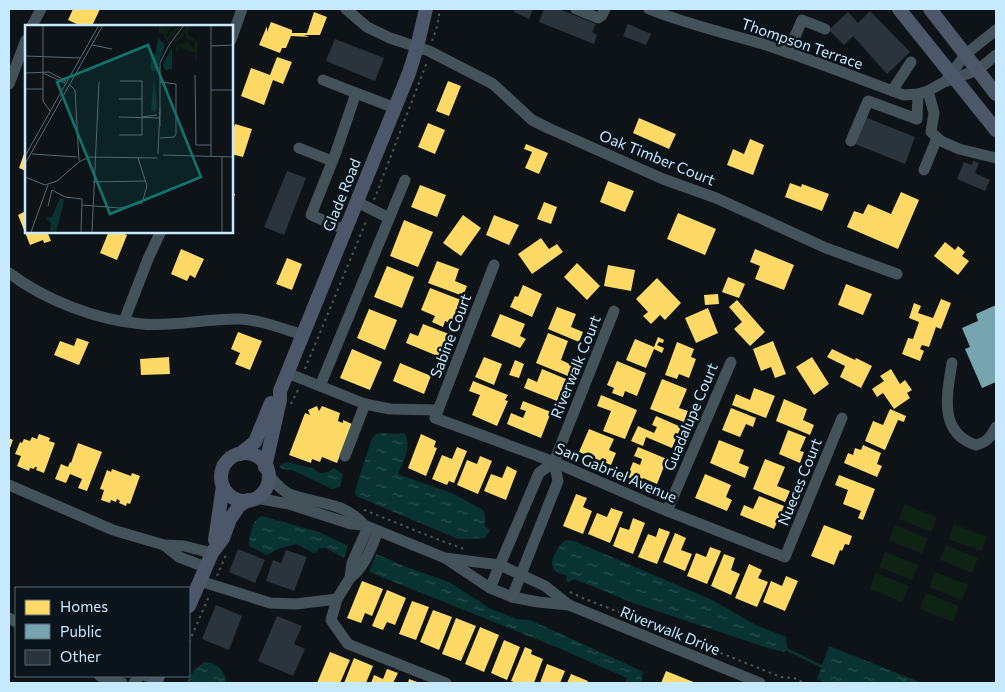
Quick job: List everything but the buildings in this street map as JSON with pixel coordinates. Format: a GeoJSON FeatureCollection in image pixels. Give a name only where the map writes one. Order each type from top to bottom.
{"type":"FeatureCollection","features":[{"type":"Feature","properties":{"kind":"main road","name":"Glade Road"},"geometry":{"type":"LineString","coordinates":[[218,551],[215,536],[219,483],[224,466],[236,451],[255,442],[274,398],[280,391],[395,108],[423,49],[426,9]]}},
{"type":"Feature","properties":{"kind":"main road"},"geometry":{"type":"LineString","coordinates":[[899,9],[950,78],[996,130]]}},
{"type":"Feature","properties":{"kind":"main road"},"geometry":{"type":"LineString","coordinates":[[930,9],[996,94]]}},
{"type":"Feature","properties":{"kind":"main road","name":"Glade Road"},"geometry":{"type":"LineString","coordinates":[[190,605],[206,583],[205,568],[218,551],[230,519],[240,506],[264,491],[267,484],[267,470],[280,391]]}},
{"type":"Feature","properties":{"kind":"main road"},"geometry":{"type":"LineString","coordinates":[[236,451],[252,454],[258,458],[267,470]]}},
{"type":"Feature","properties":{"kind":"main road"},"geometry":{"type":"LineString","coordinates":[[219,483],[230,496],[237,500],[252,499]]}},
{"type":"Feature","properties":{"kind":"street"},"geometry":{"type":"LineString","coordinates":[[33,25],[41,9]]}},
{"type":"Feature","properties":{"kind":"street"},"geometry":{"type":"LineString","coordinates":[[232,37],[242,9]]}},
{"type":"Feature","properties":{"kind":"street","name":"Oak Timber Court"},"geometry":{"type":"LineString","coordinates":[[346,9],[367,27],[390,38],[423,49],[493,84],[532,120],[548,128],[663,179],[716,198],[826,248],[897,274]]}},
{"type":"Feature","properties":{"kind":"street"},"geometry":{"type":"LineString","coordinates":[[576,9],[598,18],[605,9]]}},
{"type":"Feature","properties":{"kind":"street","name":"Thompson Terrace"},"geometry":{"type":"LineString","coordinates":[[649,9],[669,17],[763,44],[904,95],[923,93]]}},
{"type":"Feature","properties":{"kind":"street"},"geometry":{"type":"LineString","coordinates":[[788,54],[802,20],[825,29]]}},
{"type":"Feature","properties":{"kind":"street"},"geometry":{"type":"LineString","coordinates":[[950,78],[966,54],[996,30]]}},
{"type":"Feature","properties":{"kind":"street"},"geometry":{"type":"LineString","coordinates":[[9,84],[25,43]]}},
{"type":"Feature","properties":{"kind":"street"},"geometry":{"type":"LineString","coordinates":[[851,141],[868,101],[917,119],[923,93],[950,78],[978,70],[996,55]]}},
{"type":"Feature","properties":{"kind":"street"},"geometry":{"type":"LineString","coordinates":[[892,91],[911,62]]}},
{"type":"Feature","properties":{"kind":"street"},"geometry":{"type":"LineString","coordinates":[[323,80],[395,108]]}},
{"type":"Feature","properties":{"kind":"street"},"geometry":{"type":"LineString","coordinates":[[346,230],[311,215],[356,93]]}},
{"type":"Feature","properties":{"kind":"street"},"geometry":{"type":"LineString","coordinates":[[923,93],[934,113],[931,132],[936,138],[958,149],[996,158]]}},
{"type":"Feature","properties":{"kind":"street"},"geometry":{"type":"LineString","coordinates":[[924,170],[936,138]]}},
{"type":"Feature","properties":{"kind":"street"},"geometry":{"type":"LineString","coordinates":[[299,148],[332,162]]}},
{"type":"Feature","properties":{"kind":"street"},"geometry":{"type":"LineString","coordinates":[[320,386],[405,180]]}},
{"type":"Feature","properties":{"kind":"street"},"geometry":{"type":"LineString","coordinates":[[357,202],[389,218]]}},
{"type":"Feature","properties":{"kind":"street"},"geometry":{"type":"LineString","coordinates":[[124,321],[161,232]]}},
{"type":"Feature","properties":{"kind":"street","name":"Sabine Court"},"geometry":{"type":"LineString","coordinates":[[437,414],[494,265]]}},
{"type":"Feature","properties":{"kind":"street"},"geometry":{"type":"LineString","coordinates":[[9,273],[29,287],[49,297],[83,311],[124,321],[142,324],[165,324],[212,319],[242,319],[264,323],[303,335]]}},
{"type":"Feature","properties":{"kind":"street","name":"Riverwalk Court"},"geometry":{"type":"LineString","coordinates":[[490,588],[539,473],[554,462],[614,312]]}},
{"type":"Feature","properties":{"kind":"street","name":"Guadalupe Court"},"geometry":{"type":"LineString","coordinates":[[667,511],[731,362]]}},
{"type":"Feature","properties":{"kind":"street"},"geometry":{"type":"LineString","coordinates":[[952,362],[947,406],[953,430],[959,437],[976,445],[992,436],[996,427]]}},
{"type":"Feature","properties":{"kind":"street","name":"San Gabriel Avenue"},"geometry":{"type":"LineString","coordinates":[[287,373],[364,404],[437,414],[667,511],[785,557]]}},
{"type":"Feature","properties":{"kind":"street"},"geometry":{"type":"LineString","coordinates":[[345,456],[364,404]]}},
{"type":"Feature","properties":{"kind":"street","name":"Nueces Court"},"geometry":{"type":"LineString","coordinates":[[785,557],[842,418]]}},
{"type":"Feature","properties":{"kind":"street","name":"Riverwalk Court"},"geometry":{"type":"LineString","coordinates":[[512,597],[558,481],[554,462]]}},
{"type":"Feature","properties":{"kind":"street","name":"Riverwalk Drive"},"geometry":{"type":"LineString","coordinates":[[267,470],[284,491],[291,495],[322,502],[356,515],[370,528]]}},
{"type":"Feature","properties":{"kind":"street"},"geometry":{"type":"LineString","coordinates":[[9,485],[114,530],[164,545],[218,551]]}},
{"type":"Feature","properties":{"kind":"street","name":"Riverwalk Drive"},"geometry":{"type":"LineString","coordinates":[[252,499],[289,504],[351,524],[370,528],[445,558],[490,588],[512,597],[569,605]]}},
{"type":"Feature","properties":{"kind":"street"},"geometry":{"type":"LineString","coordinates":[[370,528],[352,563],[350,578],[337,599],[331,620],[348,644],[446,683]]}},
{"type":"Feature","properties":{"kind":"street"},"geometry":{"type":"LineString","coordinates":[[164,545],[179,557],[205,568]]}},
{"type":"Feature","properties":{"kind":"street","name":"Riverwalk Drive"},"geometry":{"type":"LineString","coordinates":[[445,558],[500,565],[545,586],[569,605],[760,683]]}},
{"type":"Feature","properties":{"kind":"street"},"geometry":{"type":"LineString","coordinates":[[206,583],[270,603],[296,604],[337,599]]}},
{"type":"Feature","properties":{"kind":"street"},"geometry":{"type":"LineString","coordinates":[[726,683],[730,672]]}},
{"type":"Feature","properties":{"kind":"street"},"geometry":{"type":"LineString","coordinates":[[103,677],[122,683]]}},
{"type":"Feature","properties":{"kind":"path"},"geometry":{"type":"LineString","coordinates":[[289,408],[296,396],[426,65],[423,49],[437,28],[440,9]]}},
{"type":"Feature","properties":{"kind":"path"},"geometry":{"type":"LineString","coordinates":[[219,483],[218,463],[221,457],[236,451]]}},
{"type":"Feature","properties":{"kind":"path"},"geometry":{"type":"LineString","coordinates":[[190,640],[198,624],[206,583],[218,551]]}},
{"type":"Feature","properties":{"kind":"shaded area"},"geometry":{"type":"Polygon","coordinates":[[[904,504],[937,517],[931,532],[899,519],[904,504]]]}},
{"type":"Feature","properties":{"kind":"shaded area"},"geometry":{"type":"Polygon","coordinates":[[[954,524],[987,537],[981,551],[948,539],[954,524]]]}},
{"type":"Feature","properties":{"kind":"shaded area"},"geometry":{"type":"Polygon","coordinates":[[[895,525],[928,538],[922,554],[889,540],[895,525]]]}},
{"type":"Feature","properties":{"kind":"shaded area"},"geometry":{"type":"Polygon","coordinates":[[[946,545],[978,558],[972,573],[940,560],[946,545]]]}},
{"type":"Feature","properties":{"kind":"shaded area"},"geometry":{"type":"Polygon","coordinates":[[[885,552],[918,565],[912,580],[879,567],[885,552]]]}},
{"type":"Feature","properties":{"kind":"shaded area"},"geometry":{"type":"Polygon","coordinates":[[[935,572],[968,585],[962,600],[929,587],[935,572]]]}},
{"type":"Feature","properties":{"kind":"shaded area"},"geometry":{"type":"Polygon","coordinates":[[[876,573],[909,586],[902,602],[870,589],[876,573]]]}},
{"type":"Feature","properties":{"kind":"shaded area"},"geometry":{"type":"Polygon","coordinates":[[[926,593],[959,606],[953,622],[920,609],[926,593]]]}},
{"type":"Feature","properties":{"kind":"water"},"geometry":{"type":"Polygon","coordinates":[[[404,433],[407,438],[406,454],[398,474],[454,494],[483,510],[485,526],[490,531],[485,538],[458,539],[356,496],[355,491],[372,438],[376,434],[404,433]]]}},
{"type":"Feature","properties":{"kind":"water"},"geometry":{"type":"Polygon","coordinates":[[[286,462],[312,468],[320,473],[328,472],[334,468],[343,474],[340,487],[332,489],[292,470],[282,469],[279,466],[286,462]]]}},
{"type":"Feature","properties":{"kind":"water"},"geometry":{"type":"Polygon","coordinates":[[[262,516],[319,532],[348,546],[344,558],[326,548],[319,548],[314,553],[296,544],[278,549],[267,555],[249,546],[252,527],[256,520],[262,516]]]}},
{"type":"Feature","properties":{"kind":"water"},"geometry":{"type":"Polygon","coordinates":[[[566,540],[574,541],[710,599],[756,625],[786,637],[787,648],[784,652],[768,648],[636,604],[574,579],[569,582],[566,581],[567,576],[555,571],[552,561],[555,552],[566,540]]]}},
{"type":"Feature","properties":{"kind":"water"},"geometry":{"type":"Polygon","coordinates":[[[376,554],[449,582],[491,609],[517,619],[530,620],[631,666],[643,672],[641,683],[625,683],[627,678],[561,649],[369,572],[376,554]]]}},
{"type":"Feature","properties":{"kind":"water"},"geometry":{"type":"Polygon","coordinates":[[[829,646],[922,683],[825,683],[817,679],[829,646]]]}},
{"type":"Feature","properties":{"kind":"water"},"geometry":{"type":"Polygon","coordinates":[[[205,662],[215,665],[223,672],[226,679],[225,683],[186,683],[195,669],[205,662]]]}},
{"type":"Feature","properties":{"kind":"waterway"},"geometry":{"type":"LineString","coordinates":[[786,649],[821,666]]}}]}
